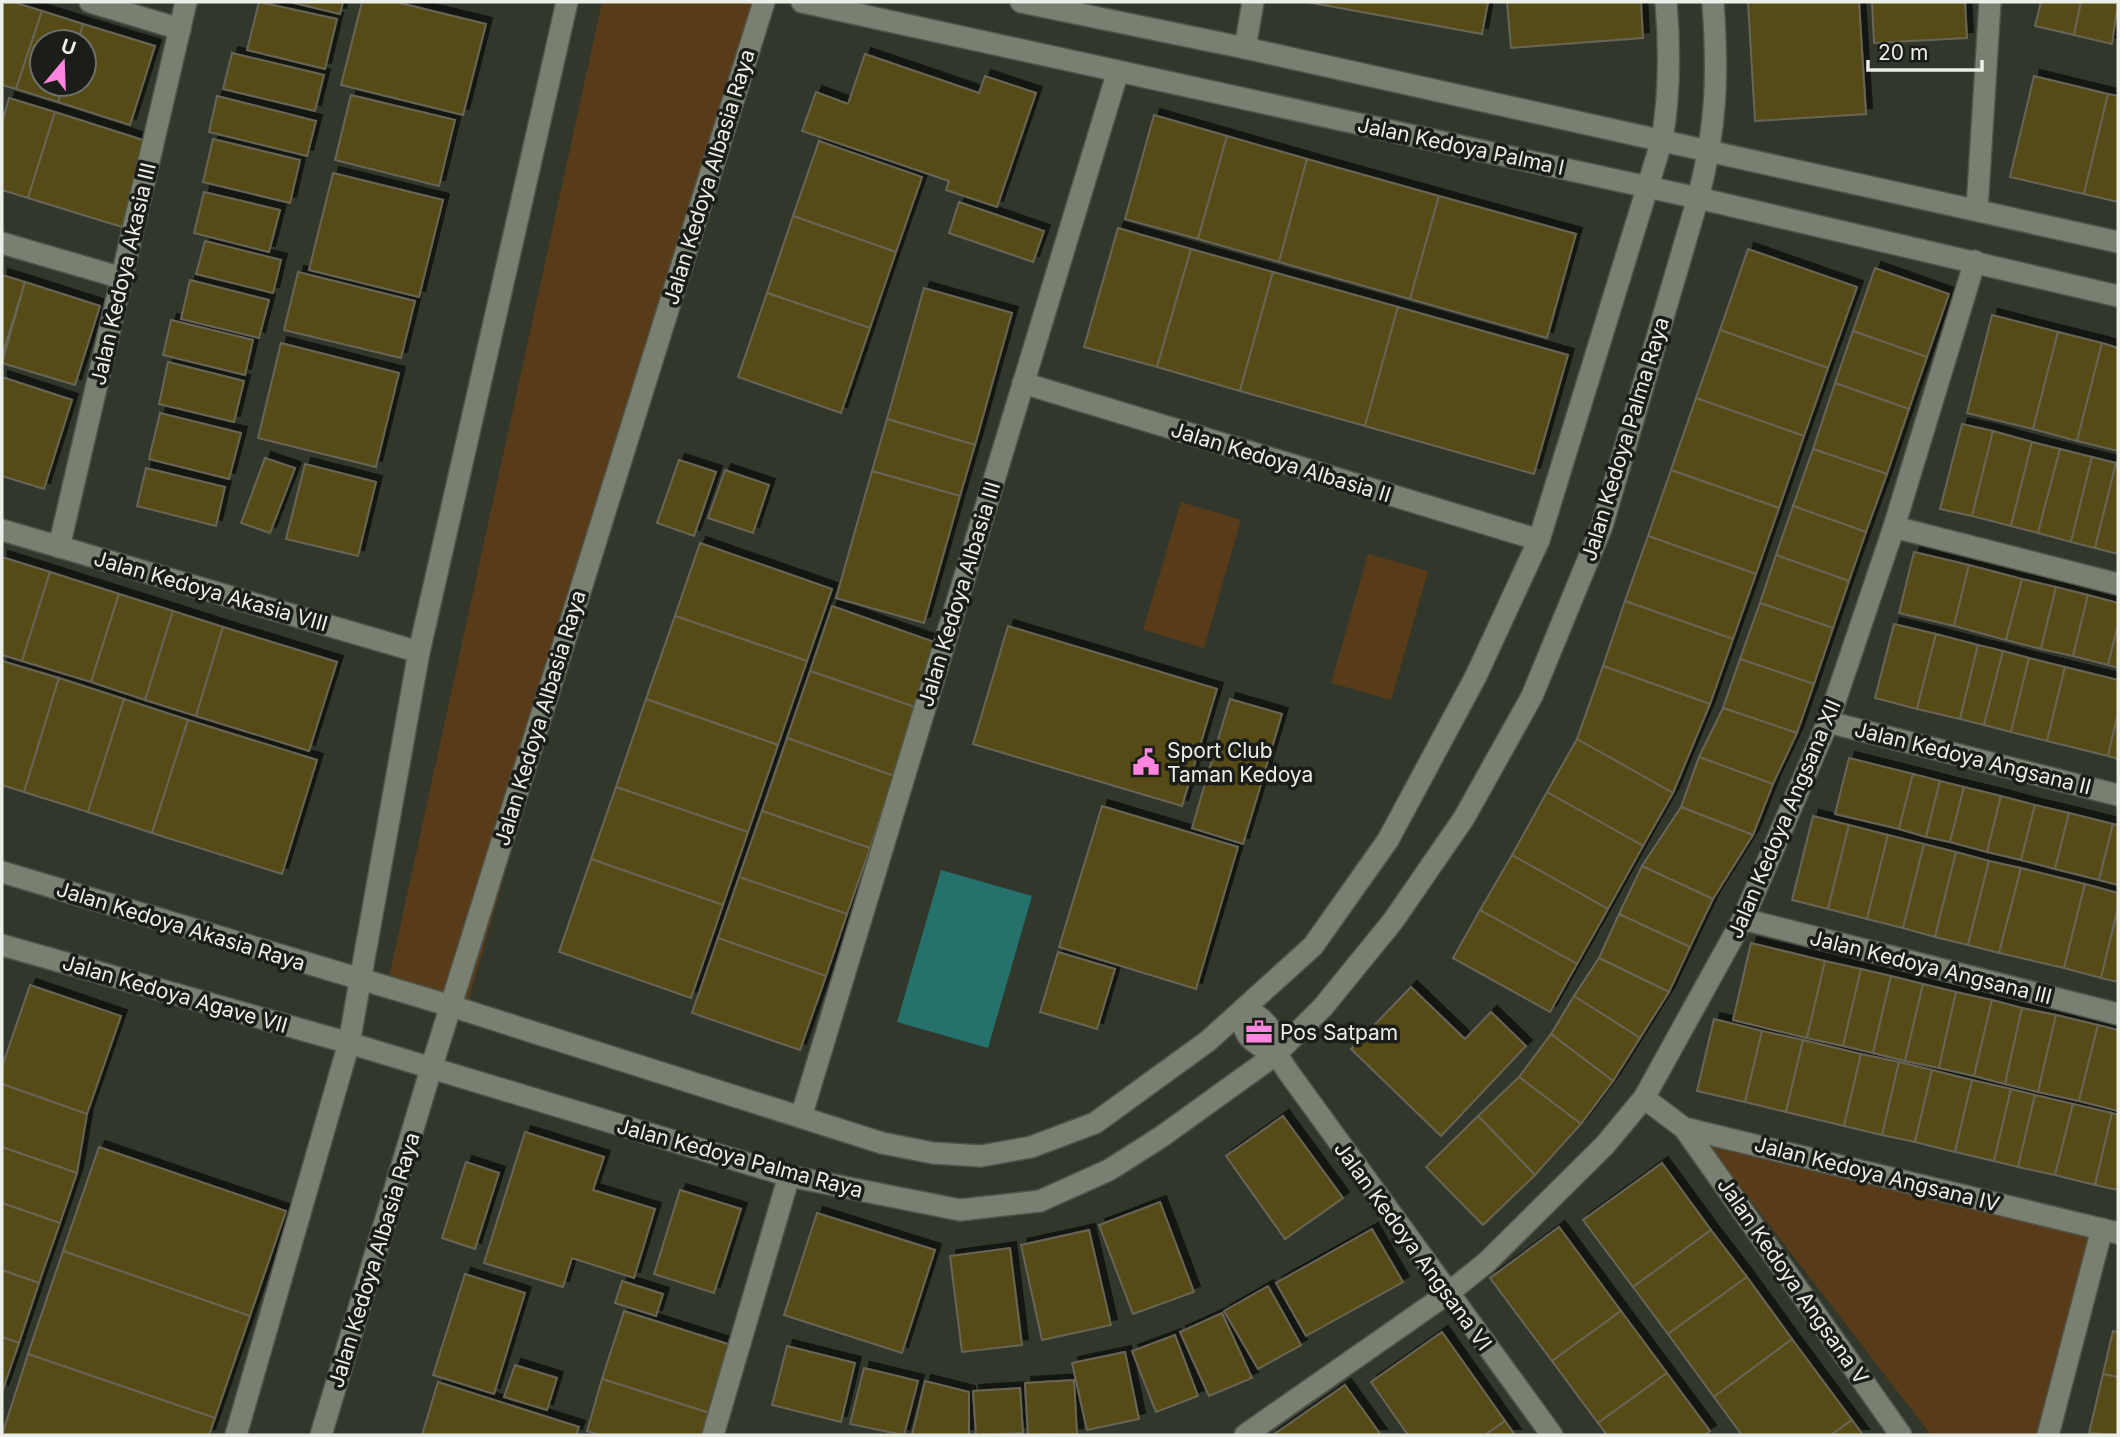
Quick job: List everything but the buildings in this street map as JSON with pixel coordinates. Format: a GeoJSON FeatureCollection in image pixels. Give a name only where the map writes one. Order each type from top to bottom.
{"type":"FeatureCollection","features":[{"type":"Feature","properties":{"kind":"street"},"geometry":{"type":"LineString","coordinates":[[90,2],[180,29]]}},
{"type":"Feature","properties":{"kind":"street","name":"Jalan Kedoya Akasia III"},"geometry":{"type":"LineString","coordinates":[[59,547],[186,2]]}},
{"type":"Feature","properties":{"kind":"street"},"geometry":{"type":"LineString","coordinates":[[236,1435],[349,1043],[419,652],[567,2]]}},
{"type":"Feature","properties":{"kind":"street","name":"Jalan Kedoya Albasia Raya"},"geometry":{"type":"LineString","coordinates":[[321,1435],[431,1069],[764,2]]}},
{"type":"Feature","properties":{"kind":"street","name":"Jalan Kedoya Palma I"},"geometry":{"type":"LineString","coordinates":[[802,2],[1698,198],[2118,296]]}},
{"type":"Feature","properties":{"kind":"street"},"geometry":{"type":"LineString","coordinates":[[1021,2],[1245,48],[2118,242]]}},
{"type":"Feature","properties":{"kind":"street"},"geometry":{"type":"LineString","coordinates":[[1245,48],[1254,2]]}},
{"type":"Feature","properties":{"kind":"street"},"geometry":{"type":"LineString","coordinates":[[360,979],[882,1143],[933,1153],[981,1156],[1031,1147],[1095,1123],[1209,1041],[1313,946],[1388,839],[1476,677],[1539,540],[1662,140],[1669,101],[1670,58],[1666,2]]}},
{"type":"Feature","properties":{"kind":"street","name":"Jalan Kedoya Palma Raya"},"geometry":{"type":"LineString","coordinates":[[349,1043],[789,1175],[960,1210],[1040,1201],[1109,1170],[1161,1137],[1275,1055],[1324,1007],[1393,921],[1464,818],[1531,696],[1602,526],[1710,151],[1716,105],[1713,2]]}},
{"type":"Feature","properties":{"kind":"street"},"geometry":{"type":"LineString","coordinates":[[1976,209],[1990,2]]}},
{"type":"Feature","properties":{"kind":"street","name":"Jalan Kedoya Albasia III"},"geometry":{"type":"LineString","coordinates":[[801,1117],[1118,71]]}},
{"type":"Feature","properties":{"kind":"street"},"geometry":{"type":"LineString","coordinates":[[2,243],[122,278]]}},
{"type":"Feature","properties":{"kind":"street","name":"Jalan Kedoya Angsana XII"},"geometry":{"type":"LineString","coordinates":[[1245,1435],[1447,1294],[1507,1242],[1605,1145],[1644,1098],[1744,919],[1828,722],[1894,527],[1975,261]]}},
{"type":"Feature","properties":{"kind":"street","name":"Jalan Kedoya Albasia II"},"geometry":{"type":"LineString","coordinates":[[1023,383],[1539,540]]}},
{"type":"Feature","properties":{"kind":"street"},"geometry":{"type":"LineString","coordinates":[[1894,527],[2118,584]]}},
{"type":"Feature","properties":{"kind":"street","name":"Jalan Kedoya Akasia VIII"},"geometry":{"type":"LineString","coordinates":[[2,530],[419,652]]}},
{"type":"Feature","properties":{"kind":"street","name":"Jalan Kedoya Angsana II"},"geometry":{"type":"LineString","coordinates":[[1828,722],[2118,795]]}},
{"type":"Feature","properties":{"kind":"street","name":"Jalan Kedoya Akasia Raya"},"geometry":{"type":"LineString","coordinates":[[2,872],[360,979]]}},
{"type":"Feature","properties":{"kind":"street","name":"Jalan Kedoya Angsana III"},"geometry":{"type":"LineString","coordinates":[[1744,919],[2118,1014]]}},
{"type":"Feature","properties":{"kind":"street","name":"Jalan Kedoya Agave VII"},"geometry":{"type":"LineString","coordinates":[[2,944],[349,1043]]}},
{"type":"Feature","properties":{"kind":"street","name":"Jalan Kedoya Angsana VI"},"geometry":{"type":"LineString","coordinates":[[1244,1010],[1242,1024],[1253,1043],[1275,1055],[1552,1435]]}},
{"type":"Feature","properties":{"kind":"street","name":"Jalan Kedoya Angsana IV"},"geometry":{"type":"LineString","coordinates":[[1644,1098],[1684,1128],[2110,1231]]}},
{"type":"Feature","properties":{"kind":"street","name":"Jalan Kedoya Angsana V"},"geometry":{"type":"LineString","coordinates":[[1684,1128],[1901,1435]]}},
{"type":"Feature","properties":{"kind":"street"},"geometry":{"type":"LineString","coordinates":[[713,1435],[789,1175]]}},
{"type":"Feature","properties":{"kind":"street"},"geometry":{"type":"LineString","coordinates":[[2048,1435],[2110,1231]]}},
{"type":"Feature","properties":{"kind":"shaded area"},"geometry":{"type":"Polygon","coordinates":[[[602,2],[754,2],[467,1006],[388,982],[602,2]]]}},
{"type":"Feature","properties":{"kind":"shaded area"},"geometry":{"type":"Polygon","coordinates":[[[1181,502],[1241,520],[1204,648],[1143,630],[1181,502]]]}},
{"type":"Feature","properties":{"kind":"shaded area"},"geometry":{"type":"Polygon","coordinates":[[[1368,554],[1428,571],[1391,700],[1331,683],[1368,554]]]}},
{"type":"Feature","properties":{"kind":"shaded area"},"geometry":{"type":"Polygon","coordinates":[[[1704,1140],[2108,1232],[2045,1435],[1931,1435],[1704,1140]]]}},
{"type":"Feature","properties":{"kind":"water"},"geometry":{"type":"Polygon","coordinates":[[[941,870],[1032,896],[988,1048],[897,1022],[941,870]]]}},
{"type":"Feature","properties":{"kind":"place","name":"Sport Club Taman Kedoya"},"geometry":{"type":"Point","coordinates":[1146,762]}},
{"type":"Feature","properties":{"kind":"place","name":"Pos Satpam"},"geometry":{"type":"Point","coordinates":[1259,1032]}}]}
